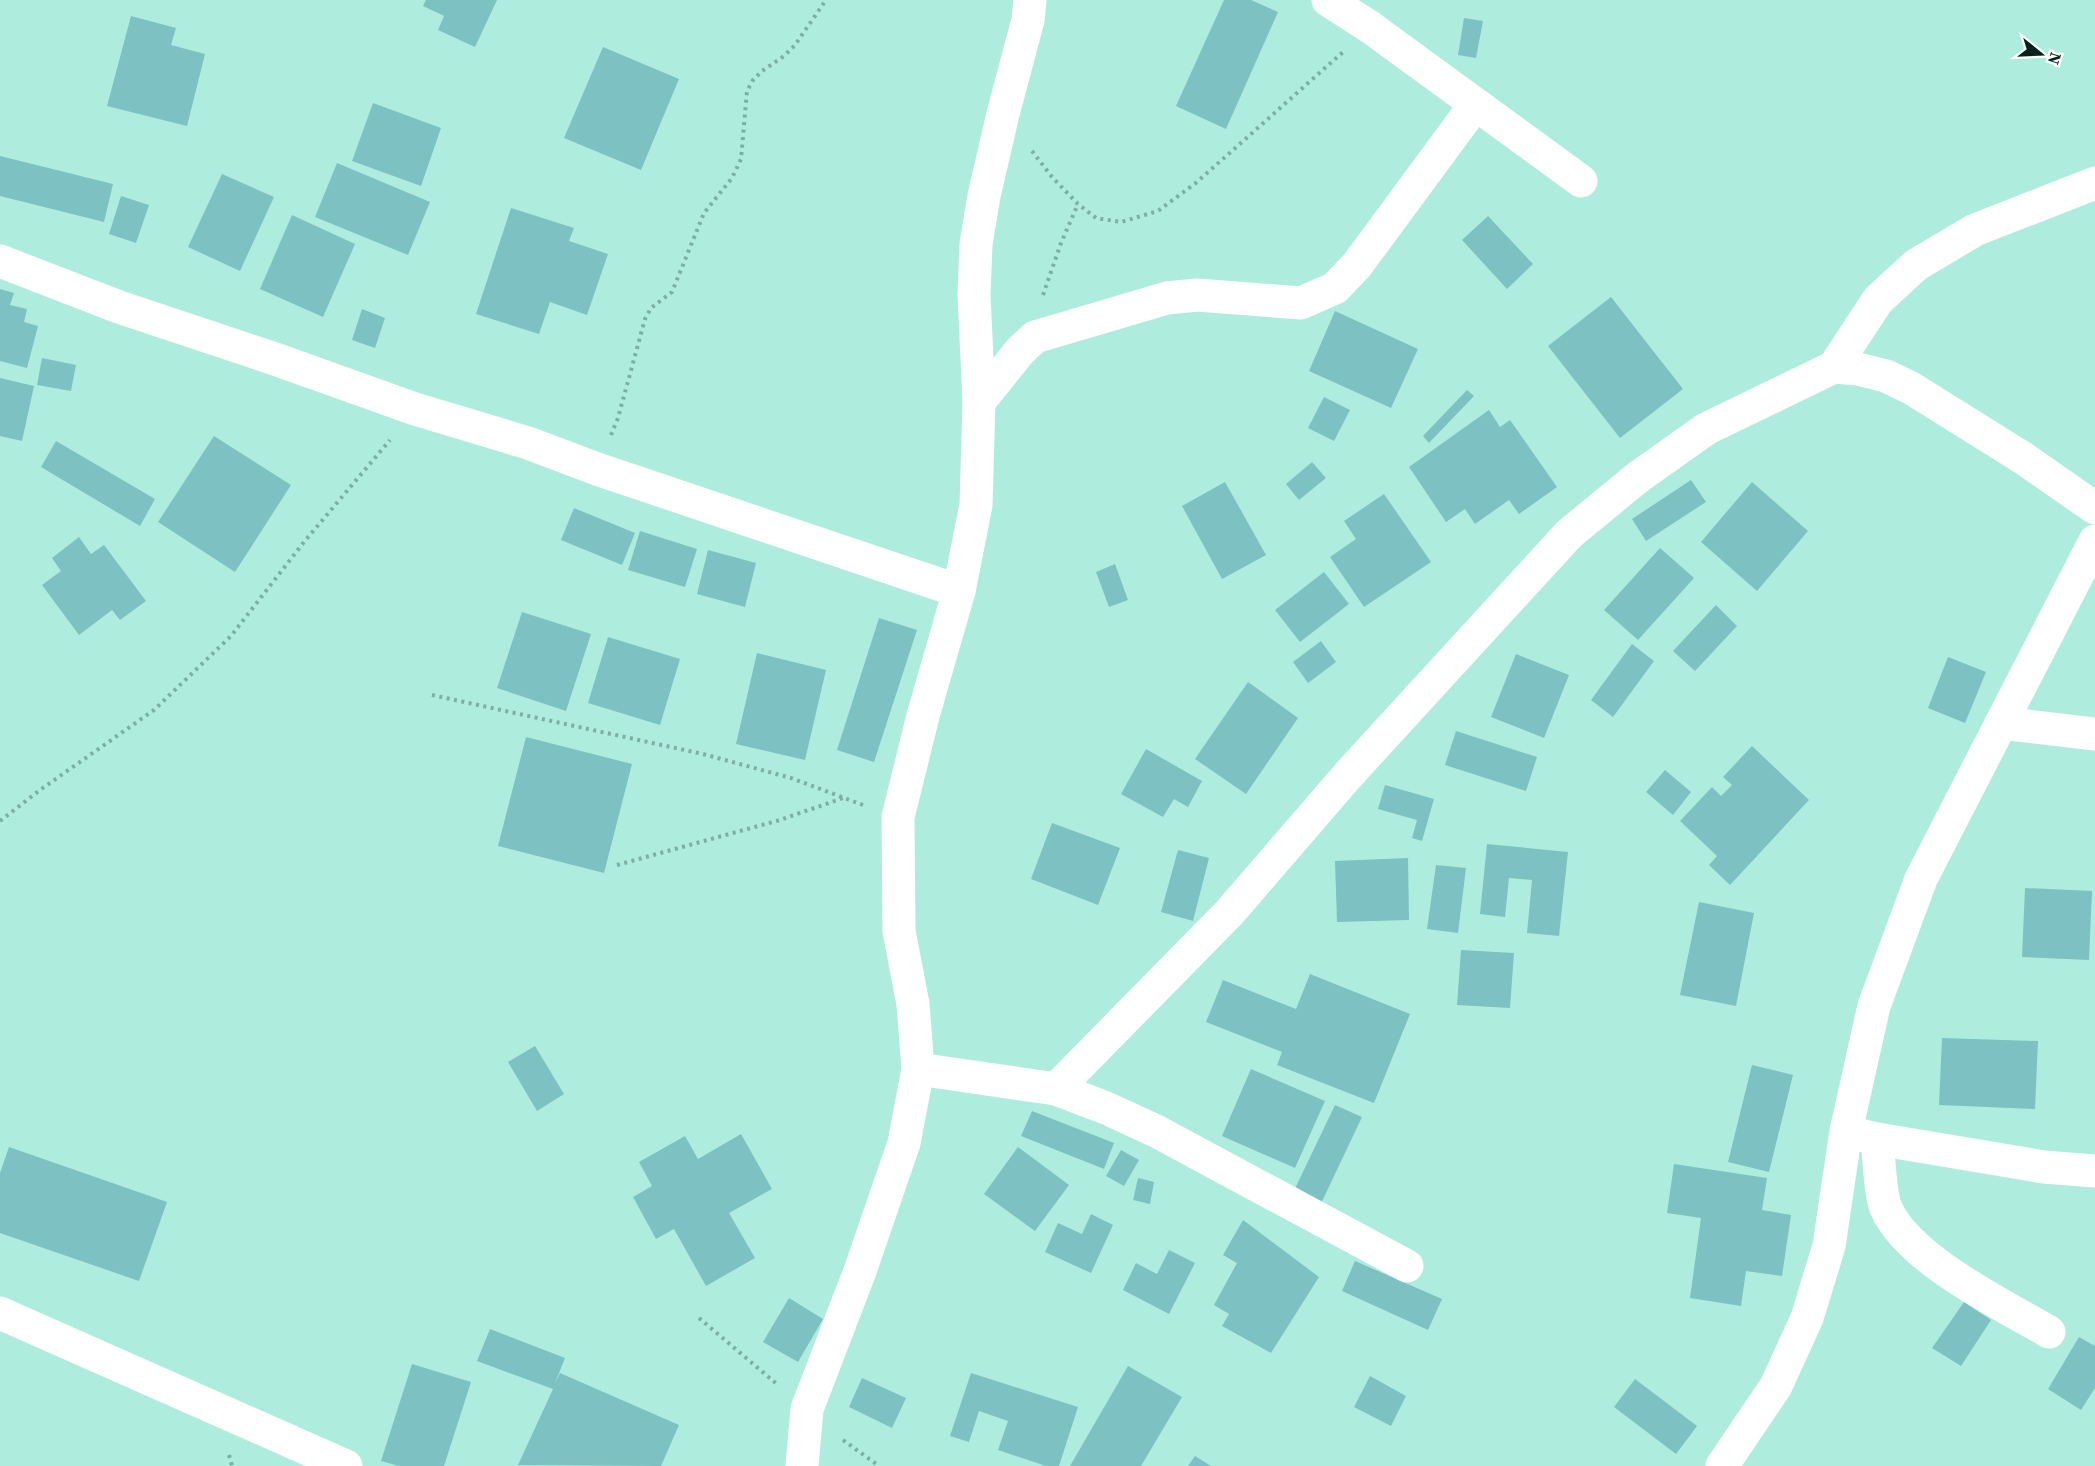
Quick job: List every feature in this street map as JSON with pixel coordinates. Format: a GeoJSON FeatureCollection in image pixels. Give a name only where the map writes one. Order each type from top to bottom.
{"type":"FeatureCollection","features":[{"type":"Feature","properties":{"kind":"street"},"geometry":{"type":"LineString","coordinates":[[802,1466],[807,1409],[860,1270],[904,1143],[918,1069],[912,1004],[899,931],[898,817],[923,716],[959,591],[976,506],[979,402],[974,295],[976,244],[1003,114],[1028,20],[1030,0]]}},
{"type":"Feature","properties":{"kind":"street"},"geometry":{"type":"LineString","coordinates":[[1328,0],[1370,27],[1581,181]]}},
{"type":"Feature","properties":{"kind":"street"},"geometry":{"type":"LineString","coordinates":[[979,402],[1020,351],[1035,337],[1167,298],[1197,295],[1301,303],[1335,288],[1357,265],[1475,105]]}},
{"type":"Feature","properties":{"kind":"street"},"geometry":{"type":"LineString","coordinates":[[1056,1089],[1229,913],[1349,774],[1569,534],[1637,478],[1706,429],[1834,366],[1878,300],[1916,265],[1975,230],[2095,183]]}},
{"type":"Feature","properties":{"kind":"street"},"geometry":{"type":"LineString","coordinates":[[0,261],[119,307],[415,409],[528,443],[597,469],[959,591]]}},
{"type":"Feature","properties":{"kind":"street"},"geometry":{"type":"LineString","coordinates":[[1834,366],[1886,376],[1911,388],[2023,458],[2095,508]]}},
{"type":"Feature","properties":{"kind":"street"},"geometry":{"type":"LineString","coordinates":[[1722,1466],[1776,1386],[1807,1318],[1861,1135],[1874,1006],[1921,879],[2095,541]]}},
{"type":"Feature","properties":{"kind":"street"},"geometry":{"type":"LineString","coordinates":[[2001,723],[2095,734]]}},
{"type":"Feature","properties":{"kind":"street"},"geometry":{"type":"LineString","coordinates":[[918,1069],[1056,1089],[1106,1108],[1155,1131],[1407,1266]]}},
{"type":"Feature","properties":{"kind":"street"},"geometry":{"type":"LineString","coordinates":[[1861,1135],[2044,1167],[2095,1171]]}},
{"type":"Feature","properties":{"kind":"street"},"geometry":{"type":"LineString","coordinates":[[1861,1135],[1885,1206],[1895,1224],[1908,1239],[1948,1273],[2049,1332]]}},
{"type":"Feature","properties":{"kind":"street"},"geometry":{"type":"LineString","coordinates":[[0,1313],[346,1466]]}},
{"type":"Feature","properties":{"kind":"path"},"geometry":{"type":"LineString","coordinates":[[597,469],[618,418],[645,319],[651,308],[672,292],[704,213],[732,178],[741,159],[747,91],[762,71],[784,56],[795,45],[826,0]]}},
{"type":"Feature","properties":{"kind":"path"},"geometry":{"type":"LineString","coordinates":[[1003,114],[1052,177],[1078,204],[1096,218],[1121,222],[1158,211],[1197,182],[1370,27]]}},
{"type":"Feature","properties":{"kind":"path"},"geometry":{"type":"LineString","coordinates":[[1035,337],[1045,284],[1078,204]]}},
{"type":"Feature","properties":{"kind":"path"},"geometry":{"type":"LineString","coordinates":[[0,821],[154,710],[231,636],[304,542],[415,409]]}},
{"type":"Feature","properties":{"kind":"path"},"geometry":{"type":"LineString","coordinates":[[432,695],[703,754],[791,778],[898,817]]}},
{"type":"Feature","properties":{"kind":"path"},"geometry":{"type":"LineString","coordinates":[[617,865],[780,820],[843,798]]}},
{"type":"Feature","properties":{"kind":"path"},"geometry":{"type":"LineString","coordinates":[[699,1318],[807,1409]]}},
{"type":"Feature","properties":{"kind":"building"},"geometry":{"type":"Polygon","coordinates":[[[426,0],[497,0],[475,47],[438,30],[444,16],[423,6],[426,0]]]}},
{"type":"Feature","properties":{"kind":"building"},"geometry":{"type":"Polygon","coordinates":[[[1224,0],[1251,0],[1278,12],[1226,129],[1176,106],[1224,0]]]}},
{"type":"Feature","properties":{"kind":"building"},"geometry":{"type":"Polygon","coordinates":[[[131,16],[176,28],[171,45],[205,54],[187,126],[107,106],[131,16]]]}},
{"type":"Feature","properties":{"kind":"building"},"geometry":{"type":"Polygon","coordinates":[[[1464,18],[1483,21],[1476,58],[1458,55],[1464,18]]]}},
{"type":"Feature","properties":{"kind":"building"},"geometry":{"type":"Polygon","coordinates":[[[603,47],[679,79],[641,170],[564,138],[603,47]]]}},
{"type":"Feature","properties":{"kind":"building"},"geometry":{"type":"Polygon","coordinates":[[[373,103],[441,128],[421,186],[352,161],[373,103]]]}},
{"type":"Feature","properties":{"kind":"building"},"geometry":{"type":"Polygon","coordinates":[[[0,156],[113,184],[104,222],[0,196],[0,156]]]}},
{"type":"Feature","properties":{"kind":"building"},"geometry":{"type":"Polygon","coordinates":[[[337,163],[430,202],[408,255],[315,217],[337,163]]]}},
{"type":"Feature","properties":{"kind":"building"},"geometry":{"type":"Polygon","coordinates":[[[222,174],[274,197],[240,271],[188,247],[222,174]]]}},
{"type":"Feature","properties":{"kind":"building"},"geometry":{"type":"Polygon","coordinates":[[[121,196],[149,205],[136,243],[109,234],[121,196]]]}},
{"type":"Feature","properties":{"kind":"building"},"geometry":{"type":"Polygon","coordinates":[[[511,208],[574,228],[569,241],[608,254],[587,315],[550,302],[539,334],[476,314],[511,208]]]}},
{"type":"Feature","properties":{"kind":"building"},"geometry":{"type":"Polygon","coordinates":[[[292,215],[355,244],[323,317],[260,289],[292,215]]]}},
{"type":"Feature","properties":{"kind":"building"},"geometry":{"type":"Polygon","coordinates":[[[1488,216],[1533,264],[1507,289],[1462,240],[1488,216]]]}},
{"type":"Feature","properties":{"kind":"building"},"geometry":{"type":"Polygon","coordinates":[[[0,289],[14,293],[10,305],[27,309],[24,322],[38,326],[27,368],[0,361],[0,289]]]}},
{"type":"Feature","properties":{"kind":"building"},"geometry":{"type":"Polygon","coordinates":[[[1611,297],[1683,389],[1620,438],[1548,346],[1611,297]]]}},
{"type":"Feature","properties":{"kind":"building"},"geometry":{"type":"Polygon","coordinates":[[[362,309],[385,318],[375,348],[352,340],[362,309]]]}},
{"type":"Feature","properties":{"kind":"building"},"geometry":{"type":"Polygon","coordinates":[[[1335,311],[1418,349],[1391,408],[1309,371],[1335,311]]]}},
{"type":"Feature","properties":{"kind":"building"},"geometry":{"type":"Polygon","coordinates":[[[42,358],[76,365],[71,391],[37,385],[42,358]]]}},
{"type":"Feature","properties":{"kind":"building"},"geometry":{"type":"Polygon","coordinates":[[[0,378],[34,386],[22,441],[0,436],[0,378]]]}},
{"type":"Feature","properties":{"kind":"building"},"geometry":{"type":"Polygon","coordinates":[[[1467,390],[1474,396],[1429,443],[1423,436],[1467,390]]]}},
{"type":"Feature","properties":{"kind":"building"},"geometry":{"type":"Polygon","coordinates":[[[1324,397],[1350,410],[1334,441],[1308,428],[1324,397]]]}},
{"type":"Feature","properties":{"kind":"building"},"geometry":{"type":"Polygon","coordinates":[[[1489,410],[1500,427],[1510,420],[1557,487],[1519,514],[1509,500],[1475,524],[1465,509],[1446,522],[1409,467],[1489,410]]]}},
{"type":"Feature","properties":{"kind":"building"},"geometry":{"type":"Polygon","coordinates":[[[214,436],[291,485],[235,572],[158,522],[214,436]]]}},
{"type":"Feature","properties":{"kind":"building"},"geometry":{"type":"Polygon","coordinates":[[[56,441],[155,499],[140,526],[41,467],[56,441]]]}},
{"type":"Feature","properties":{"kind":"building"},"geometry":{"type":"Polygon","coordinates":[[[1312,462],[1326,478],[1299,500],[1286,484],[1312,462]]]}},
{"type":"Feature","properties":{"kind":"building"},"geometry":{"type":"Polygon","coordinates":[[[1691,480],[1706,502],[1646,541],[1632,519],[1691,480]]]}},
{"type":"Feature","properties":{"kind":"building"},"geometry":{"type":"Polygon","coordinates":[[[1225,482],[1266,555],[1222,579],[1182,506],[1225,482]]]}},
{"type":"Feature","properties":{"kind":"building"},"geometry":{"type":"Polygon","coordinates":[[[1752,482],[1808,531],[1757,591],[1701,542],[1752,482]]]}},
{"type":"Feature","properties":{"kind":"building"},"geometry":{"type":"Polygon","coordinates":[[[1384,494],[1431,562],[1364,607],[1330,557],[1356,539],[1344,521],[1384,494]]]}},
{"type":"Feature","properties":{"kind":"building"},"geometry":{"type":"Polygon","coordinates":[[[574,508],[635,533],[622,565],[561,540],[574,508]]]}},
{"type":"Feature","properties":{"kind":"building"},"geometry":{"type":"Polygon","coordinates":[[[640,531],[697,549],[685,587],[628,570],[640,531]]]}},
{"type":"Feature","properties":{"kind":"building"},"geometry":{"type":"Polygon","coordinates":[[[79,537],[91,554],[104,545],[146,601],[120,620],[112,610],[79,635],[42,585],[61,571],[52,558],[79,537]]]}},
{"type":"Feature","properties":{"kind":"building"},"geometry":{"type":"Polygon","coordinates":[[[1660,548],[1694,578],[1638,640],[1604,610],[1660,548]]]}},
{"type":"Feature","properties":{"kind":"building"},"geometry":{"type":"Polygon","coordinates":[[[708,550],[756,563],[745,607],[697,594],[708,550]]]}},
{"type":"Feature","properties":{"kind":"building"},"geometry":{"type":"Polygon","coordinates":[[[1115,564],[1128,600],[1109,607],[1096,572],[1115,564]]]}},
{"type":"Feature","properties":{"kind":"building"},"geometry":{"type":"Polygon","coordinates":[[[1324,572],[1349,604],[1300,642],[1275,610],[1324,572]]]}},
{"type":"Feature","properties":{"kind":"building"},"geometry":{"type":"Polygon","coordinates":[[[1716,605],[1737,626],[1695,671],[1673,651],[1716,605]]]}},
{"type":"Feature","properties":{"kind":"building"},"geometry":{"type":"Polygon","coordinates":[[[522,612],[591,634],[566,711],[497,688],[522,612]]]}},
{"type":"Feature","properties":{"kind":"building"},"geometry":{"type":"Polygon","coordinates":[[[879,618],[917,630],[874,762],[837,750],[879,618]]]}},
{"type":"Feature","properties":{"kind":"building"},"geometry":{"type":"Polygon","coordinates":[[[608,637],[680,659],[660,725],[588,703],[608,637]]]}},
{"type":"Feature","properties":{"kind":"building"},"geometry":{"type":"Polygon","coordinates":[[[1321,641],[1336,662],[1308,683],[1293,662],[1321,641]]]}},
{"type":"Feature","properties":{"kind":"building"},"geometry":{"type":"Polygon","coordinates":[[[1632,644],[1654,661],[1613,717],[1591,700],[1632,644]]]}},
{"type":"Feature","properties":{"kind":"building"},"geometry":{"type":"Polygon","coordinates":[[[757,653],[826,670],[805,760],[736,744],[757,653]]]}},
{"type":"Feature","properties":{"kind":"building"},"geometry":{"type":"Polygon","coordinates":[[[1516,654],[1569,675],[1544,738],[1491,717],[1516,654]]]}},
{"type":"Feature","properties":{"kind":"building"},"geometry":{"type":"Polygon","coordinates":[[[1948,657],[1986,672],[1965,723],[1928,708],[1948,657]]]}},
{"type":"Feature","properties":{"kind":"building"},"geometry":{"type":"Polygon","coordinates":[[[1248,682],[1298,718],[1246,794],[1195,759],[1248,682]]]}},
{"type":"Feature","properties":{"kind":"building"},"geometry":{"type":"Polygon","coordinates":[[[1456,731],[1537,757],[1526,791],[1445,765],[1456,731]]]}},
{"type":"Feature","properties":{"kind":"building"},"geometry":{"type":"Polygon","coordinates":[[[526,737],[632,764],[604,873],[498,846],[526,737]]]}},
{"type":"Feature","properties":{"kind":"building"},"geometry":{"type":"Polygon","coordinates":[[[1752,746],[1809,800],[1730,885],[1709,865],[1717,856],[1680,821],[1712,787],[1721,796],[1732,785],[1723,777],[1752,746]]]}},
{"type":"Feature","properties":{"kind":"building"},"geometry":{"type":"Polygon","coordinates":[[[1146,749],[1202,781],[1188,807],[1174,799],[1163,817],[1121,794],[1146,749]]]}},
{"type":"Feature","properties":{"kind":"building"},"geometry":{"type":"Polygon","coordinates":[[[1665,770],[1691,792],[1673,815],[1646,792],[1665,770]]]}},
{"type":"Feature","properties":{"kind":"building"},"geometry":{"type":"Polygon","coordinates":[[[1385,785],[1434,799],[1422,841],[1412,838],[1417,820],[1378,809],[1385,785]]]}},
{"type":"Feature","properties":{"kind":"building"},"geometry":{"type":"Polygon","coordinates":[[[1052,823],[1120,848],[1098,905],[1031,879],[1052,823]]]}},
{"type":"Feature","properties":{"kind":"building"},"geometry":{"type":"Polygon","coordinates":[[[1487,844],[1568,852],[1559,936],[1527,933],[1532,880],[1509,878],[1505,917],[1480,914],[1487,844]]]}},
{"type":"Feature","properties":{"kind":"building"},"geometry":{"type":"Polygon","coordinates":[[[1178,850],[1209,858],[1193,921],[1161,912],[1178,850]]]}},
{"type":"Feature","properties":{"kind":"building"},"geometry":{"type":"Polygon","coordinates":[[[1408,858],[1409,920],[1337,922],[1335,861],[1408,858]]]}},
{"type":"Feature","properties":{"kind":"building"},"geometry":{"type":"Polygon","coordinates":[[[1436,865],[1466,868],[1458,933],[1427,929],[1436,865]]]}},
{"type":"Feature","properties":{"kind":"building"},"geometry":{"type":"Polygon","coordinates":[[[2025,888],[2092,891],[2089,960],[2022,957],[2025,888]]]}},
{"type":"Feature","properties":{"kind":"building"},"geometry":{"type":"Polygon","coordinates":[[[1699,902],[1754,913],[1736,1006],[1680,995],[1699,902]]]}},
{"type":"Feature","properties":{"kind":"building"},"geometry":{"type":"Polygon","coordinates":[[[1461,950],[1514,953],[1510,1008],[1457,1005],[1461,950]]]}},
{"type":"Feature","properties":{"kind":"building"},"geometry":{"type":"Polygon","coordinates":[[[1310,974],[1410,1014],[1374,1103],[1277,1065],[1282,1052],[1206,1022],[1223,980],[1296,1009],[1310,974]]]}},
{"type":"Feature","properties":{"kind":"building"},"geometry":{"type":"Polygon","coordinates":[[[1942,1038],[2038,1041],[2035,1109],[1939,1105],[1942,1038]]]}},
{"type":"Feature","properties":{"kind":"building"},"geometry":{"type":"Polygon","coordinates":[[[535,1046],[564,1094],[537,1111],[508,1062],[535,1046]]]}},
{"type":"Feature","properties":{"kind":"building"},"geometry":{"type":"Polygon","coordinates":[[[1752,1065],[1793,1075],[1769,1172],[1728,1162],[1752,1065]]]}},
{"type":"Feature","properties":{"kind":"building"},"geometry":{"type":"Polygon","coordinates":[[[1251,1069],[1325,1101],[1295,1168],[1222,1136],[1251,1069]]]}},
{"type":"Feature","properties":{"kind":"building"},"geometry":{"type":"Polygon","coordinates":[[[1335,1105],[1362,1117],[1317,1212],[1290,1199],[1335,1105]]]}},
{"type":"Feature","properties":{"kind":"building"},"geometry":{"type":"Polygon","coordinates":[[[1032,1111],[1114,1143],[1104,1169],[1021,1136],[1032,1111]]]}},
{"type":"Feature","properties":{"kind":"building"},"geometry":{"type":"Polygon","coordinates":[[[741,1134],[772,1189],[729,1213],[755,1258],[706,1286],[674,1229],[656,1239],[633,1197],[652,1186],[639,1162],[685,1136],[698,1159],[741,1134]]]}},
{"type":"Feature","properties":{"kind":"building"},"geometry":{"type":"Polygon","coordinates":[[[9,1147],[167,1202],[139,1281],[0,1233],[0,1173],[9,1147]]]}},
{"type":"Feature","properties":{"kind":"building"},"geometry":{"type":"Polygon","coordinates":[[[1018,1147],[1069,1185],[1035,1231],[984,1194],[1018,1147]]]}},
{"type":"Feature","properties":{"kind":"building"},"geometry":{"type":"Polygon","coordinates":[[[1121,1150],[1139,1160],[1124,1186],[1106,1176],[1121,1150]]]}},
{"type":"Feature","properties":{"kind":"building"},"geometry":{"type":"Polygon","coordinates":[[[1674,1164],[1767,1178],[1762,1210],[1791,1215],[1782,1276],[1746,1271],[1741,1306],[1690,1298],[1701,1218],[1667,1213],[1674,1164]]]}},
{"type":"Feature","properties":{"kind":"building"},"geometry":{"type":"Polygon","coordinates":[[[1138,1178],[1154,1182],[1150,1204],[1133,1200],[1138,1178]]]}},
{"type":"Feature","properties":{"kind":"building"},"geometry":{"type":"Polygon","coordinates":[[[1091,1214],[1113,1225],[1091,1273],[1045,1252],[1058,1223],[1082,1234],[1091,1214]]]}},
{"type":"Feature","properties":{"kind":"building"},"geometry":{"type":"Polygon","coordinates":[[[1243,1220],[1319,1277],[1271,1353],[1222,1326],[1229,1314],[1214,1305],[1237,1263],[1223,1255],[1243,1220]]]}},
{"type":"Feature","properties":{"kind":"building"},"geometry":{"type":"Polygon","coordinates":[[[1169,1250],[1195,1263],[1169,1314],[1123,1290],[1136,1263],[1157,1274],[1169,1250]]]}},
{"type":"Feature","properties":{"kind":"building"},"geometry":{"type":"Polygon","coordinates":[[[1355,1261],[1442,1299],[1428,1330],[1342,1291],[1355,1261]]]}},
{"type":"Feature","properties":{"kind":"building"},"geometry":{"type":"Polygon","coordinates":[[[789,1298],[823,1319],[798,1362],[763,1342],[789,1298]]]}},
{"type":"Feature","properties":{"kind":"building"},"geometry":{"type":"Polygon","coordinates":[[[1964,1302],[1991,1320],[1961,1366],[1932,1348],[1964,1302]]]}},
{"type":"Feature","properties":{"kind":"building"},"geometry":{"type":"Polygon","coordinates":[[[490,1329],[565,1358],[555,1383],[560,1373],[679,1425],[661,1466],[518,1465],[553,1389],[477,1361],[490,1329]]]}},
{"type":"Feature","properties":{"kind":"building"},"geometry":{"type":"Polygon","coordinates":[[[2079,1337],[2095,1346],[2095,1388],[2081,1410],[2048,1389],[2079,1337]]]}},
{"type":"Feature","properties":{"kind":"building"},"geometry":{"type":"Polygon","coordinates":[[[412,1364],[471,1382],[444,1466],[399,1466],[381,1461],[412,1364]]]}},
{"type":"Feature","properties":{"kind":"building"},"geometry":{"type":"Polygon","coordinates":[[[1128,1366],[1182,1397],[1141,1466],[1070,1466],[1128,1366]]]}},
{"type":"Feature","properties":{"kind":"building"},"geometry":{"type":"Polygon","coordinates":[[[971,1373],[1078,1407],[1059,1466],[1046,1466],[998,1450],[1008,1421],[979,1411],[969,1442],[950,1436],[971,1373]]]}},
{"type":"Feature","properties":{"kind":"building"},"geometry":{"type":"Polygon","coordinates":[[[1370,1376],[1406,1396],[1391,1426],[1354,1407],[1370,1376]]]}},
{"type":"Feature","properties":{"kind":"building"},"geometry":{"type":"Polygon","coordinates":[[[862,1378],[906,1398],[892,1428],[849,1407],[862,1378]]]}},
{"type":"Feature","properties":{"kind":"building"},"geometry":{"type":"Polygon","coordinates":[[[1635,1379],[1697,1426],[1676,1454],[1614,1407],[1635,1379]]]}},
{"type":"Feature","properties":{"kind":"building"},"geometry":{"type":"Polygon","coordinates":[[[1195,1456],[1211,1466],[1188,1466],[1195,1456]]]}}]}
